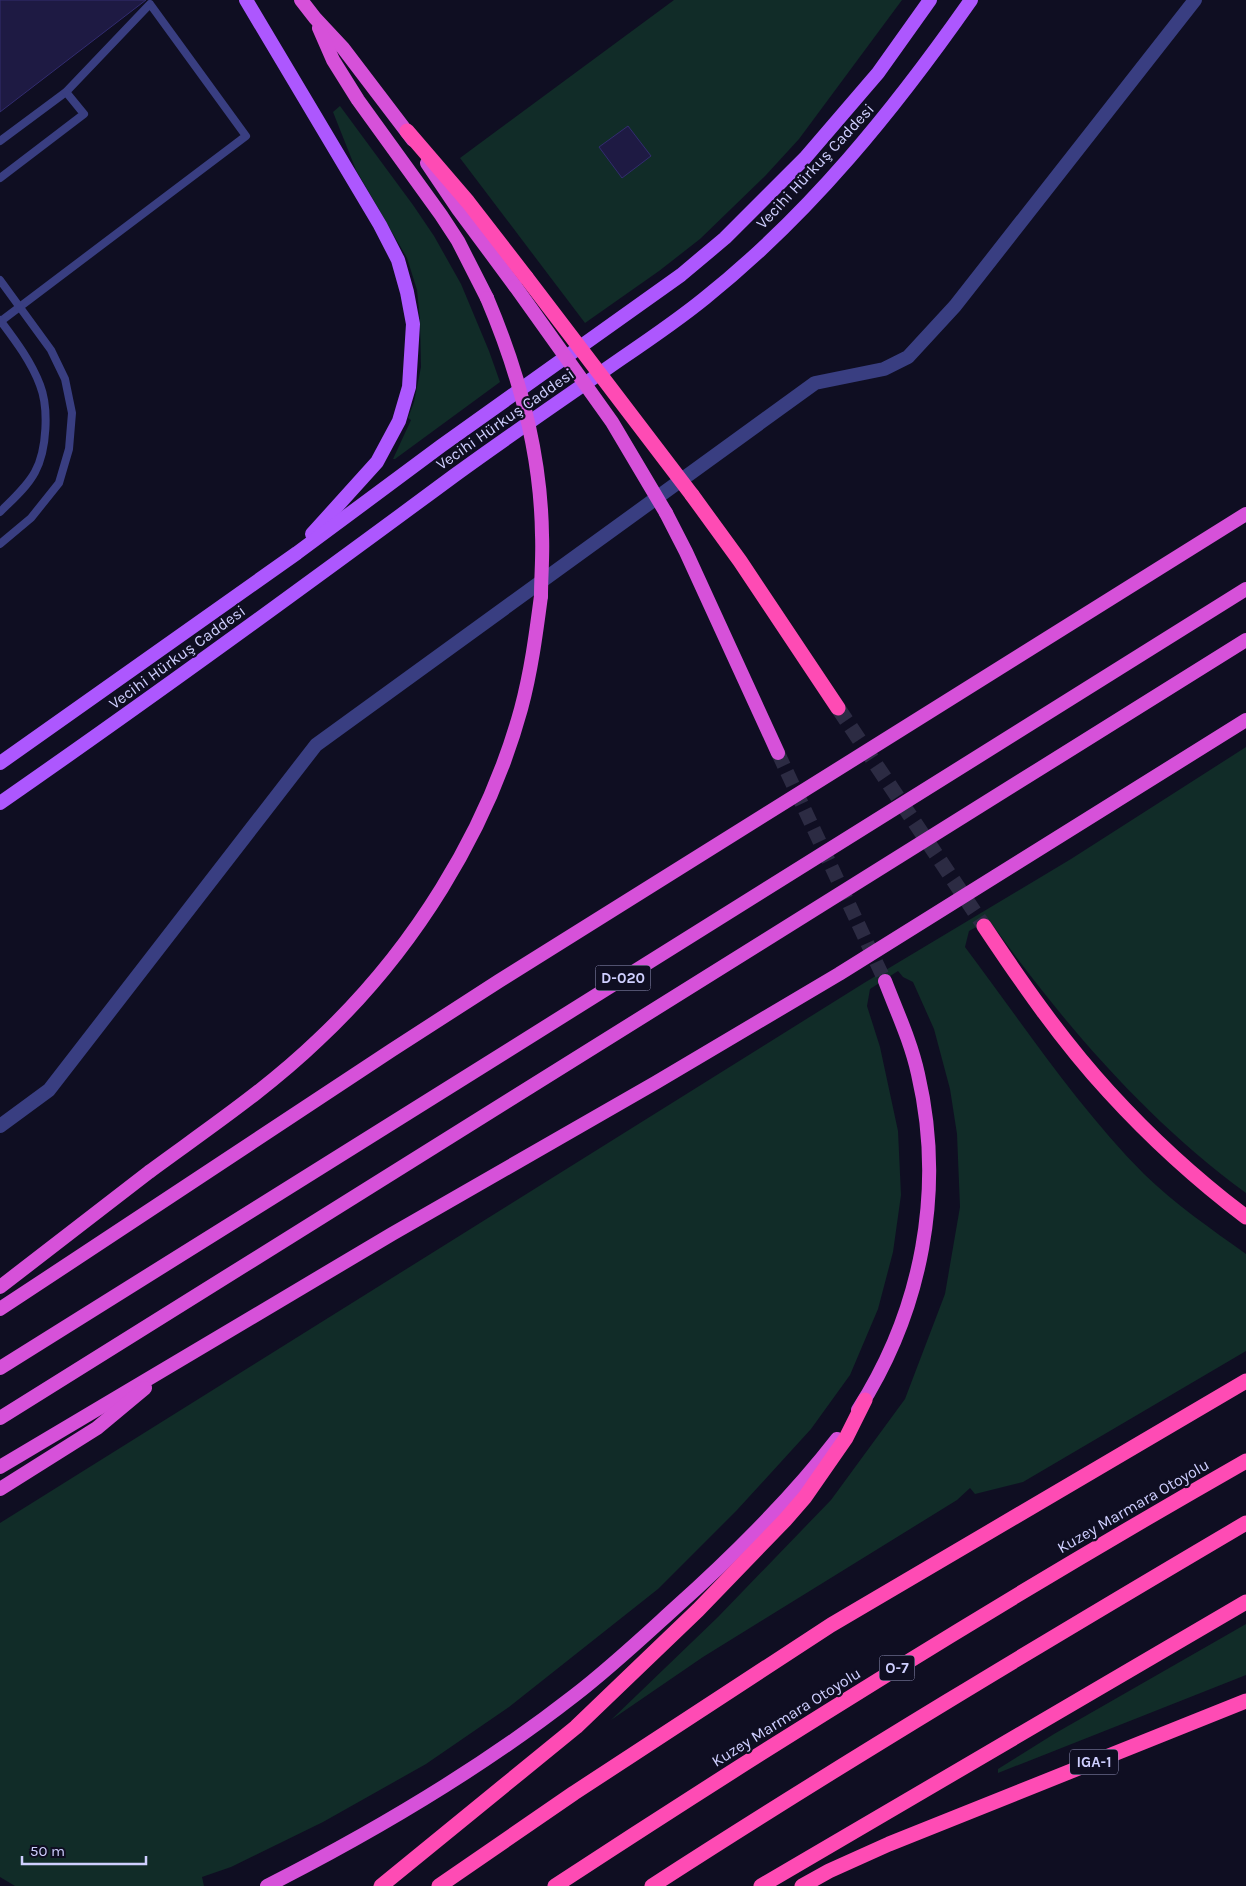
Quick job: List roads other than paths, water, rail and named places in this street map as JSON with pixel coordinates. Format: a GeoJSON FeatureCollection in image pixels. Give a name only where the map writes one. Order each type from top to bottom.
{"type":"FeatureCollection","features":[{"type":"Feature","properties":{"kind":"highway"},"geometry":{"type":"LineString","coordinates":[[301,0],[343,48],[407,131],[468,202],[612,422],[666,513],[686,552],[778,753]]}},
{"type":"Feature","properties":{"kind":"highway"},"geometry":{"type":"LineString","coordinates":[[0,1287],[293,1063],[362,997],[426,914],[459,858],[486,803],[505,758],[521,708],[532,658],[541,596],[542,534],[537,472],[524,408],[499,326],[458,242],[441,215],[358,100],[333,60],[315,18]]}},
{"type":"Feature","properties":{"kind":"highway"},"geometry":{"type":"LineString","coordinates":[[520,282],[692,495],[740,561],[838,708]]}},
{"type":"Feature","properties":{"kind":"highway"},"geometry":{"type":"LineString","coordinates":[[0,1309],[375,1060],[1246,514]]}},
{"type":"Feature","properties":{"kind":"highway","name":"D-020"},"geometry":{"type":"LineString","coordinates":[[0,1368],[1246,589]]}},
{"type":"Feature","properties":{"kind":"highway","name":"D-020"},"geometry":{"type":"LineString","coordinates":[[0,1418],[1246,640]]}},
{"type":"Feature","properties":{"kind":"highway"},"geometry":{"type":"LineString","coordinates":[[0,1467],[401,1229],[655,1083],[839,974],[1246,720]]}},
{"type":"Feature","properties":{"kind":"highway"},"geometry":{"type":"LineString","coordinates":[[984,926],[1047,1016],[1108,1091],[1182,1166],[1246,1217]]}},
{"type":"Feature","properties":{"kind":"highway"},"geometry":{"type":"LineString","coordinates":[[381,1886],[576,1727],[698,1610],[805,1497],[846,1438],[892,1350],[912,1296],[924,1245],[927,1221],[929,1184],[927,1131],[918,1074],[885,981]]}},
{"type":"Feature","properties":{"kind":"highway"},"geometry":{"type":"LineString","coordinates":[[0,1489],[97,1428],[167,1369]]}},
{"type":"Feature","properties":{"kind":"highway"},"geometry":{"type":"LineString","coordinates":[[440,1886],[574,1793],[824,1630],[1246,1381]]}},
{"type":"Feature","properties":{"kind":"highway"},"geometry":{"type":"LineString","coordinates":[[267,1886],[334,1852],[425,1799],[482,1763],[575,1696],[617,1661],[706,1580],[768,1520],[850,1424],[865,1400]]}},
{"type":"Feature","properties":{"kind":"highway","name":"Kuzey Marmara Otoyolu"},"geometry":{"type":"LineString","coordinates":[[555,1886],[751,1758],[885,1675],[1072,1562],[1246,1461]]}},
{"type":"Feature","properties":{"kind":"highway"},"geometry":{"type":"LineString","coordinates":[[652,1886],[753,1820],[953,1697],[1246,1523]]}},
{"type":"Feature","properties":{"kind":"highway"},"geometry":{"type":"LineString","coordinates":[[761,1886],[1246,1602]]}},
{"type":"Feature","properties":{"kind":"highway","name":"IGA-1"},"geometry":{"type":"LineString","coordinates":[[802,1886],[888,1844],[1246,1701]]}},
{"type":"Feature","properties":{"kind":"main road"},"geometry":{"type":"LineString","coordinates":[[246,0],[380,225],[398,260],[413,324],[410,387],[399,421],[392,435],[377,462],[296,553]]}},
{"type":"Feature","properties":{"kind":"main road","name":"Vecihi Hürkuş Caddesi"},"geometry":{"type":"LineString","coordinates":[[0,763],[296,553],[441,446],[665,287],[725,238],[805,158],[847,111],[888,59],[930,0]]}},
{"type":"Feature","properties":{"kind":"main road","name":"Vecihi Hürkuş Caddesi"},"geometry":{"type":"LineString","coordinates":[[0,803],[166,687],[459,473],[705,298],[754,256],[842,167],[893,107],[971,0]]}},
{"type":"Feature","properties":{"kind":"street"},"geometry":{"type":"LineString","coordinates":[[0,1126],[48,1090],[316,745],[815,383],[884,369],[908,356],[955,306],[1195,0]]}},
{"type":"Feature","properties":{"kind":"lane"},"geometry":{"type":"LineString","coordinates":[[0,141],[66,92],[149,2],[246,136],[1,321],[29,361],[41,387],[46,424],[44,445],[35,472],[16,497],[0,512]]}},
{"type":"Feature","properties":{"kind":"lane"},"geometry":{"type":"LineString","coordinates":[[0,178],[84,114],[66,92]]}},
{"type":"Feature","properties":{"kind":"lane"},"geometry":{"type":"LineString","coordinates":[[0,280],[51,350],[65,379],[72,413],[69,449],[59,483],[31,518],[0,544]]}},
{"type":"Feature","properties":{"kind":"tunnel"},"geometry":{"type":"LineString","coordinates":[[838,708],[984,926]]}},
{"type":"Feature","properties":{"kind":"tunnel"},"geometry":{"type":"LineString","coordinates":[[778,753],[885,981]]}}]}
